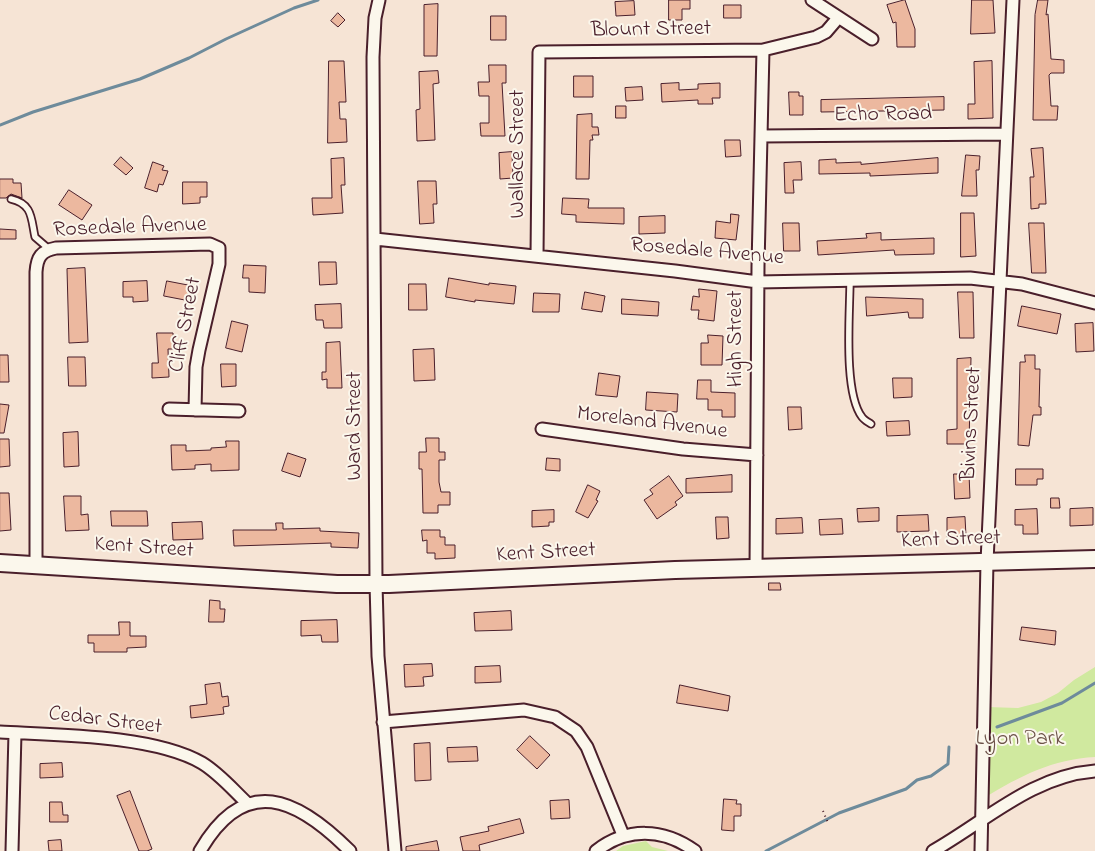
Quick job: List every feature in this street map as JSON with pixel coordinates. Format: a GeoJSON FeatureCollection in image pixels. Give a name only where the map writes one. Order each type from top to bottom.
{"type":"FeatureCollection","features":[{"type":"Feature","properties":{"kind":"street","name":"Ward Street"},"geometry":{"type":"LineString","coordinates":[[379,0],[373,57],[376,584],[378,656],[395,851]]}},
{"type":"Feature","properties":{"kind":"street"},"geometry":{"type":"LineString","coordinates":[[812,0],[872,39]]}},
{"type":"Feature","properties":{"kind":"street","name":"Bivins Street"},"geometry":{"type":"LineString","coordinates":[[981,851],[987,562],[1013,0]]}},
{"type":"Feature","properties":{"kind":"street","name":"Blount Street"},"geometry":{"type":"LineString","coordinates":[[539,52],[763,50],[816,37],[826,32],[838,18]]}},
{"type":"Feature","properties":{"kind":"street","name":"High Street"},"geometry":{"type":"LineString","coordinates":[[756,569],[758,282],[763,50]]}},
{"type":"Feature","properties":{"kind":"street","name":"Wallace Street"},"geometry":{"type":"LineString","coordinates":[[537,256],[539,52]]}},
{"type":"Feature","properties":{"kind":"street","name":"Echo Road"},"geometry":{"type":"LineString","coordinates":[[761,136],[1006,134]]}},
{"type":"Feature","properties":{"kind":"street","name":"Rosedale Avenue"},"geometry":{"type":"LineString","coordinates":[[375,238],[758,282],[970,278],[1022,284],[1095,303]]}},
{"type":"Feature","properties":{"kind":"street","name":"Rosedale Avenue"},"geometry":{"type":"LineString","coordinates":[[46,251],[210,244],[219,248]]}},
{"type":"Feature","properties":{"kind":"street","name":"Cliff Street"},"geometry":{"type":"LineString","coordinates":[[195,410],[196,367],[220,264],[219,248]]}},
{"type":"Feature","properties":{"kind":"street"},"geometry":{"type":"LineString","coordinates":[[36,565],[36,272],[38,257],[46,251]]}},
{"type":"Feature","properties":{"kind":"street"},"geometry":{"type":"LineString","coordinates":[[169,409],[239,410]]}},
{"type":"Feature","properties":{"kind":"street","name":"Moreland Avenue"},"geometry":{"type":"LineString","coordinates":[[542,430],[683,449],[757,455]]}},
{"type":"Feature","properties":{"kind":"street","name":"Kent Street"},"geometry":{"type":"LineString","coordinates":[[0,563],[376,584],[675,570],[1095,559]]}},
{"type":"Feature","properties":{"kind":"street"},"geometry":{"type":"LineString","coordinates":[[383,722],[524,710],[555,718],[576,731],[586,747],[623,835]]}},
{"type":"Feature","properties":{"kind":"street","name":"Cedar Street"},"geometry":{"type":"LineString","coordinates":[[0,732],[102,739],[153,745],[175,751],[211,769],[248,804]]}},
{"type":"Feature","properties":{"kind":"street"},"geometry":{"type":"LineString","coordinates":[[12,851],[15,733]]}},
{"type":"Feature","properties":{"kind":"street"},"geometry":{"type":"LineString","coordinates":[[933,851],[1011,800],[1044,783],[1072,774],[1095,771]]}},
{"type":"Feature","properties":{"kind":"street"},"geometry":{"type":"LineString","coordinates":[[200,851],[224,820],[248,804],[266,800],[283,804],[319,824],[350,851]]}},
{"type":"Feature","properties":{"kind":"street"},"geometry":{"type":"LineString","coordinates":[[596,851],[623,835],[633,833],[655,834],[678,840],[695,851]]}},
{"type":"Feature","properties":{"kind":"lane"},"geometry":{"type":"LineString","coordinates":[[11,199],[29,208],[32,213],[35,237],[46,251]]}},
{"type":"Feature","properties":{"kind":"lane"},"geometry":{"type":"LineString","coordinates":[[850,280],[851,379],[854,398],[862,418],[871,424]]}},
{"type":"Feature","properties":{"kind":"path"},"geometry":{"type":"LineString","coordinates":[[823,811],[828,823]]}},
{"type":"Feature","properties":{"kind":"green space","name":"Lyon Park"},"geometry":{"type":"Polygon","coordinates":[[[1095,667],[1095,757],[1065,761],[1037,770],[984,798],[987,707],[1018,708],[1041,702],[1058,693],[1095,667]]]}},
{"type":"Feature","properties":{"kind":"green space"},"geometry":{"type":"Polygon","coordinates":[[[646,841],[652,847],[668,851],[616,851],[623,846],[646,841]]]}},
{"type":"Feature","properties":{"kind":"building"},"geometry":{"type":"Polygon","coordinates":[[[669,0],[690,0],[690,9],[682,9],[682,20],[669,20],[669,0]]]}},
{"type":"Feature","properties":{"kind":"building"},"geometry":{"type":"Polygon","coordinates":[[[905,0],[915,29],[915,47],[897,47],[896,22],[893,23],[887,5],[905,0]]]}},
{"type":"Feature","properties":{"kind":"building"},"geometry":{"type":"Polygon","coordinates":[[[972,0],[993,0],[995,33],[971,34],[972,0]]]}},
{"type":"Feature","properties":{"kind":"building"},"geometry":{"type":"Polygon","coordinates":[[[1038,0],[1048,0],[1046,15],[1048,14],[1051,59],[1064,60],[1064,73],[1051,73],[1049,75],[1051,106],[1058,106],[1057,120],[1033,120],[1035,15],[1038,0]]]}},
{"type":"Feature","properties":{"kind":"building"},"geometry":{"type":"Polygon","coordinates":[[[634,1],[635,15],[616,16],[615,2],[634,1]]]}},
{"type":"Feature","properties":{"kind":"building"},"geometry":{"type":"Polygon","coordinates":[[[438,4],[437,56],[424,56],[424,5],[438,4]]]}},
{"type":"Feature","properties":{"kind":"building"},"geometry":{"type":"Polygon","coordinates":[[[724,5],[741,5],[741,18],[724,18],[724,5]]]}},
{"type":"Feature","properties":{"kind":"building"},"geometry":{"type":"Polygon","coordinates":[[[338,13],[345,20],[338,27],[331,21],[338,13]]]}},
{"type":"Feature","properties":{"kind":"building"},"geometry":{"type":"Polygon","coordinates":[[[491,16],[506,16],[506,40],[491,40],[491,16]]]}},
{"type":"Feature","properties":{"kind":"building"},"geometry":{"type":"Polygon","coordinates":[[[329,61],[344,61],[346,102],[339,102],[340,119],[346,119],[347,142],[328,143],[329,61]]]}},
{"type":"Feature","properties":{"kind":"building"},"geometry":{"type":"Polygon","coordinates":[[[992,61],[993,118],[968,119],[968,104],[975,104],[974,62],[992,61]]]}},
{"type":"Feature","properties":{"kind":"building"},"geometry":{"type":"Polygon","coordinates":[[[489,65],[506,65],[506,83],[502,83],[505,136],[481,136],[480,123],[489,123],[489,96],[479,96],[478,82],[489,82],[489,65]]]}},
{"type":"Feature","properties":{"kind":"building"},"geometry":{"type":"Polygon","coordinates":[[[438,71],[439,83],[433,84],[435,140],[417,141],[416,110],[420,109],[419,72],[438,71]]]}},
{"type":"Feature","properties":{"kind":"building"},"geometry":{"type":"Polygon","coordinates":[[[574,76],[593,76],[593,97],[574,97],[574,76]]]}},
{"type":"Feature","properties":{"kind":"building"},"geometry":{"type":"Polygon","coordinates":[[[679,83],[679,90],[698,89],[698,84],[720,83],[720,98],[712,98],[713,104],[698,104],[698,100],[662,102],[661,84],[679,83]]]}},
{"type":"Feature","properties":{"kind":"building"},"geometry":{"type":"Polygon","coordinates":[[[642,87],[643,100],[626,101],[625,88],[642,87]]]}},
{"type":"Feature","properties":{"kind":"building"},"geometry":{"type":"Polygon","coordinates":[[[789,92],[799,92],[799,96],[803,96],[803,115],[790,115],[789,92]]]}},
{"type":"Feature","properties":{"kind":"building"},"geometry":{"type":"Polygon","coordinates":[[[944,97],[944,110],[821,112],[821,100],[944,97]]]}},
{"type":"Feature","properties":{"kind":"building"},"geometry":{"type":"Polygon","coordinates":[[[616,106],[626,106],[626,118],[616,118],[616,106]]]}},
{"type":"Feature","properties":{"kind":"building"},"geometry":{"type":"Polygon","coordinates":[[[592,114],[592,127],[598,127],[599,135],[592,135],[593,140],[590,140],[589,179],[576,179],[577,115],[592,114]]]}},
{"type":"Feature","properties":{"kind":"building"},"geometry":{"type":"Polygon","coordinates":[[[725,140],[740,140],[741,156],[726,157],[725,140]]]}},
{"type":"Feature","properties":{"kind":"building"},"geometry":{"type":"Polygon","coordinates":[[[1043,148],[1046,204],[1039,204],[1039,208],[1031,209],[1030,177],[1034,177],[1031,149],[1043,148]]]}},
{"type":"Feature","properties":{"kind":"building"},"geometry":{"type":"Polygon","coordinates":[[[512,152],[513,178],[500,179],[499,153],[512,152]]]}},
{"type":"Feature","properties":{"kind":"building"},"geometry":{"type":"Polygon","coordinates":[[[966,155],[980,156],[979,170],[976,170],[977,196],[962,196],[966,155]]]}},
{"type":"Feature","properties":{"kind":"building"},"geometry":{"type":"Polygon","coordinates":[[[121,157],[133,168],[126,175],[114,165],[121,157]]]}},
{"type":"Feature","properties":{"kind":"building"},"geometry":{"type":"Polygon","coordinates":[[[344,158],[345,185],[341,185],[343,213],[313,215],[312,198],[332,198],[331,159],[344,158]]]}},
{"type":"Feature","properties":{"kind":"building"},"geometry":{"type":"Polygon","coordinates":[[[938,158],[938,173],[870,176],[870,173],[819,174],[819,160],[836,159],[836,163],[861,162],[861,164],[938,158]]]}},
{"type":"Feature","properties":{"kind":"building"},"geometry":{"type":"Polygon","coordinates":[[[153,162],[164,166],[162,170],[168,171],[163,185],[159,184],[157,192],[145,188],[153,162]]]}},
{"type":"Feature","properties":{"kind":"building"},"geometry":{"type":"Polygon","coordinates":[[[801,162],[802,180],[793,180],[794,193],[785,193],[784,163],[801,162]]]}},
{"type":"Feature","properties":{"kind":"building"},"geometry":{"type":"Polygon","coordinates":[[[0,179],[13,179],[13,183],[21,183],[22,198],[11,194],[6,198],[0,198],[0,179]]]}},
{"type":"Feature","properties":{"kind":"building"},"geometry":{"type":"Polygon","coordinates":[[[418,181],[436,181],[437,204],[433,204],[434,223],[420,224],[418,181]]]}},
{"type":"Feature","properties":{"kind":"building"},"geometry":{"type":"Polygon","coordinates":[[[183,182],[207,182],[207,197],[200,197],[200,203],[183,204],[183,182]]]}},
{"type":"Feature","properties":{"kind":"building"},"geometry":{"type":"Polygon","coordinates":[[[69,190],[92,205],[82,220],[59,205],[69,190]]]}},
{"type":"Feature","properties":{"kind":"building"},"geometry":{"type":"Polygon","coordinates":[[[563,198],[589,199],[588,208],[624,208],[624,224],[576,222],[576,215],[562,214],[563,198]]]}},
{"type":"Feature","properties":{"kind":"building"},"geometry":{"type":"Polygon","coordinates":[[[961,213],[974,213],[976,256],[961,257],[961,213]]]}},
{"type":"Feature","properties":{"kind":"building"},"geometry":{"type":"Polygon","coordinates":[[[731,214],[739,215],[736,240],[715,238],[716,221],[730,223],[731,214]]]}},
{"type":"Feature","properties":{"kind":"building"},"geometry":{"type":"Polygon","coordinates":[[[665,216],[665,233],[639,234],[639,217],[665,216]]]}},
{"type":"Feature","properties":{"kind":"building"},"geometry":{"type":"Polygon","coordinates":[[[783,223],[799,223],[800,251],[784,251],[783,223]]]}},
{"type":"Feature","properties":{"kind":"building"},"geometry":{"type":"Polygon","coordinates":[[[1029,223],[1044,223],[1046,273],[1032,273],[1029,223]]]}},
{"type":"Feature","properties":{"kind":"building"},"geometry":{"type":"Polygon","coordinates":[[[0,229],[16,230],[16,239],[0,239],[0,229]]]}},
{"type":"Feature","properties":{"kind":"building"},"geometry":{"type":"Polygon","coordinates":[[[881,233],[881,240],[934,238],[934,254],[895,255],[894,250],[818,255],[817,241],[867,238],[866,234],[881,233]]]}},
{"type":"Feature","properties":{"kind":"building"},"geometry":{"type":"Polygon","coordinates":[[[319,262],[336,262],[337,284],[320,285],[319,262]]]}},
{"type":"Feature","properties":{"kind":"building"},"geometry":{"type":"Polygon","coordinates":[[[244,265],[266,266],[265,293],[249,292],[249,278],[243,278],[244,265]]]}},
{"type":"Feature","properties":{"kind":"building"},"geometry":{"type":"Polygon","coordinates":[[[85,268],[88,342],[69,343],[67,269],[85,268]]]}},
{"type":"Feature","properties":{"kind":"building"},"geometry":{"type":"Polygon","coordinates":[[[449,278],[489,285],[489,283],[516,286],[514,304],[475,300],[475,302],[446,297],[449,278]]]}},
{"type":"Feature","properties":{"kind":"building"},"geometry":{"type":"Polygon","coordinates":[[[147,281],[148,301],[133,302],[133,297],[123,297],[123,282],[147,281]]]}},
{"type":"Feature","properties":{"kind":"building"},"geometry":{"type":"Polygon","coordinates":[[[167,281],[193,286],[190,301],[164,296],[167,281]]]}},
{"type":"Feature","properties":{"kind":"building"},"geometry":{"type":"Polygon","coordinates":[[[409,284],[426,284],[427,310],[409,310],[409,284]]]}},
{"type":"Feature","properties":{"kind":"building"},"geometry":{"type":"Polygon","coordinates":[[[699,289],[717,291],[714,321],[698,319],[699,310],[691,310],[693,296],[699,297],[699,289]]]}},
{"type":"Feature","properties":{"kind":"building"},"geometry":{"type":"Polygon","coordinates":[[[585,292],[605,296],[602,312],[582,309],[585,292]]]}},
{"type":"Feature","properties":{"kind":"building"},"geometry":{"type":"Polygon","coordinates":[[[958,292],[973,292],[974,338],[960,338],[958,292]]]}},
{"type":"Feature","properties":{"kind":"building"},"geometry":{"type":"Polygon","coordinates":[[[534,293],[560,294],[559,312],[533,312],[534,293]]]}},
{"type":"Feature","properties":{"kind":"building"},"geometry":{"type":"Polygon","coordinates":[[[866,297],[923,299],[923,318],[909,318],[908,312],[867,316],[866,297]]]}},
{"type":"Feature","properties":{"kind":"building"},"geometry":{"type":"Polygon","coordinates":[[[622,299],[659,302],[658,316],[622,314],[622,299]]]}},
{"type":"Feature","properties":{"kind":"building"},"geometry":{"type":"Polygon","coordinates":[[[341,304],[342,328],[324,328],[323,320],[316,320],[315,305],[341,304]]]}},
{"type":"Feature","properties":{"kind":"building"},"geometry":{"type":"Polygon","coordinates":[[[1022,306],[1061,314],[1057,334],[1018,326],[1022,306]]]}},
{"type":"Feature","properties":{"kind":"building"},"geometry":{"type":"Polygon","coordinates":[[[232,321],[248,325],[242,352],[226,348],[232,321]]]}},
{"type":"Feature","properties":{"kind":"building"},"geometry":{"type":"Polygon","coordinates":[[[1093,323],[1094,351],[1076,352],[1075,324],[1093,323]]]}},
{"type":"Feature","properties":{"kind":"building"},"geometry":{"type":"Polygon","coordinates":[[[157,333],[173,333],[174,349],[168,349],[169,377],[152,378],[152,363],[158,363],[157,333]]]}},
{"type":"Feature","properties":{"kind":"building"},"geometry":{"type":"Polygon","coordinates":[[[708,335],[723,336],[722,365],[701,365],[701,343],[708,343],[708,335]]]}},
{"type":"Feature","properties":{"kind":"building"},"geometry":{"type":"Polygon","coordinates":[[[340,342],[342,388],[327,388],[327,379],[322,380],[322,372],[326,372],[326,343],[340,342]]]}},
{"type":"Feature","properties":{"kind":"building"},"geometry":{"type":"Polygon","coordinates":[[[434,349],[435,380],[414,381],[413,350],[434,349]]]}},
{"type":"Feature","properties":{"kind":"building"},"geometry":{"type":"Polygon","coordinates":[[[0,355],[8,355],[9,382],[0,382],[0,355]]]}},
{"type":"Feature","properties":{"kind":"building"},"geometry":{"type":"Polygon","coordinates":[[[1025,355],[1035,355],[1035,369],[1040,369],[1039,407],[1041,407],[1041,415],[1033,415],[1029,446],[1018,445],[1020,362],[1025,362],[1025,355]]]}},
{"type":"Feature","properties":{"kind":"building"},"geometry":{"type":"Polygon","coordinates":[[[68,357],[85,357],[86,386],[69,386],[68,357]]]}},
{"type":"Feature","properties":{"kind":"building"},"geometry":{"type":"Polygon","coordinates":[[[971,358],[969,444],[947,444],[947,430],[957,429],[957,359],[971,358]]]}},
{"type":"Feature","properties":{"kind":"building"},"geometry":{"type":"Polygon","coordinates":[[[221,364],[236,364],[236,386],[222,387],[221,364]]]}},
{"type":"Feature","properties":{"kind":"building"},"geometry":{"type":"Polygon","coordinates":[[[599,373],[620,376],[617,397],[596,395],[599,373]]]}},
{"type":"Feature","properties":{"kind":"building"},"geometry":{"type":"Polygon","coordinates":[[[893,378],[912,378],[912,397],[894,398],[893,378]]]}},
{"type":"Feature","properties":{"kind":"building"},"geometry":{"type":"Polygon","coordinates":[[[698,380],[711,380],[711,392],[735,393],[735,417],[722,417],[722,410],[708,410],[708,399],[697,399],[698,380]]]}},
{"type":"Feature","properties":{"kind":"building"},"geometry":{"type":"Polygon","coordinates":[[[647,392],[678,394],[677,412],[646,410],[647,392]]]}},
{"type":"Feature","properties":{"kind":"building"},"geometry":{"type":"Polygon","coordinates":[[[0,404],[9,405],[4,433],[0,433],[0,404]]]}},
{"type":"Feature","properties":{"kind":"building"},"geometry":{"type":"Polygon","coordinates":[[[788,407],[801,407],[802,429],[789,430],[788,407]]]}},
{"type":"Feature","properties":{"kind":"building"},"geometry":{"type":"Polygon","coordinates":[[[909,421],[910,435],[887,436],[886,422],[909,421]]]}},
{"type":"Feature","properties":{"kind":"building"},"geometry":{"type":"Polygon","coordinates":[[[78,432],[79,466],[64,467],[63,433],[78,432]]]}},
{"type":"Feature","properties":{"kind":"building"},"geometry":{"type":"Polygon","coordinates":[[[426,438],[439,438],[439,452],[445,452],[445,460],[439,460],[439,482],[441,492],[450,492],[450,505],[438,505],[438,513],[423,513],[422,469],[419,469],[419,452],[426,452],[426,438]]]}},
{"type":"Feature","properties":{"kind":"building"},"geometry":{"type":"Polygon","coordinates":[[[0,439],[9,439],[10,466],[0,467],[0,439]]]}},
{"type":"Feature","properties":{"kind":"building"},"geometry":{"type":"Polygon","coordinates":[[[226,441],[239,441],[239,470],[211,471],[211,464],[195,465],[195,469],[172,470],[171,445],[186,445],[186,451],[211,450],[211,448],[226,447],[226,441]]]}},
{"type":"Feature","properties":{"kind":"building"},"geometry":{"type":"Polygon","coordinates":[[[288,453],[306,459],[300,477],[282,471],[288,453]]]}},
{"type":"Feature","properties":{"kind":"building"},"geometry":{"type":"Polygon","coordinates":[[[547,458],[560,459],[560,471],[546,470],[547,458]]]}},
{"type":"Feature","properties":{"kind":"building"},"geometry":{"type":"Polygon","coordinates":[[[1016,469],[1043,469],[1043,479],[1037,479],[1037,485],[1016,485],[1016,469]]]}},
{"type":"Feature","properties":{"kind":"building"},"geometry":{"type":"Polygon","coordinates":[[[954,474],[969,474],[970,498],[955,499],[954,474]]]}},
{"type":"Feature","properties":{"kind":"building"},"geometry":{"type":"Polygon","coordinates":[[[732,475],[732,492],[686,493],[686,479],[732,475]]]}},
{"type":"Feature","properties":{"kind":"building"},"geometry":{"type":"Polygon","coordinates":[[[669,476],[683,496],[675,502],[677,505],[657,519],[644,500],[653,494],[650,490],[669,476]]]}},
{"type":"Feature","properties":{"kind":"building"},"geometry":{"type":"Polygon","coordinates":[[[588,485],[600,491],[596,500],[598,501],[588,518],[576,512],[588,485]]]}},
{"type":"Feature","properties":{"kind":"building"},"geometry":{"type":"Polygon","coordinates":[[[0,493],[9,493],[11,530],[0,531],[0,493]]]}},
{"type":"Feature","properties":{"kind":"building"},"geometry":{"type":"Polygon","coordinates":[[[64,496],[81,496],[81,515],[88,514],[89,530],[66,531],[64,496]]]}},
{"type":"Feature","properties":{"kind":"building"},"geometry":{"type":"Polygon","coordinates":[[[1051,498],[1059,498],[1060,508],[1051,508],[1051,498]]]}},
{"type":"Feature","properties":{"kind":"building"},"geometry":{"type":"Polygon","coordinates":[[[879,508],[879,521],[858,522],[857,509],[879,508]]]}},
{"type":"Feature","properties":{"kind":"building"},"geometry":{"type":"Polygon","coordinates":[[[1093,508],[1093,525],[1070,526],[1070,509],[1093,508]]]}},
{"type":"Feature","properties":{"kind":"building"},"geometry":{"type":"Polygon","coordinates":[[[1037,509],[1038,534],[1023,534],[1023,525],[1015,525],[1015,510],[1037,509]]]}},
{"type":"Feature","properties":{"kind":"building"},"geometry":{"type":"Polygon","coordinates":[[[554,510],[554,522],[549,522],[549,526],[532,527],[532,511],[554,510]]]}},
{"type":"Feature","properties":{"kind":"building"},"geometry":{"type":"Polygon","coordinates":[[[111,511],[147,511],[148,526],[112,526],[111,511]]]}},
{"type":"Feature","properties":{"kind":"building"},"geometry":{"type":"Polygon","coordinates":[[[928,515],[929,531],[897,532],[897,516],[928,515]]]}},
{"type":"Feature","properties":{"kind":"building"},"geometry":{"type":"Polygon","coordinates":[[[716,517],[728,517],[729,538],[717,539],[716,517]]]}},
{"type":"Feature","properties":{"kind":"building"},"geometry":{"type":"Polygon","coordinates":[[[965,517],[966,536],[947,537],[947,518],[965,517]]]}},
{"type":"Feature","properties":{"kind":"building"},"geometry":{"type":"Polygon","coordinates":[[[802,518],[803,533],[776,534],[776,519],[802,518]]]}},
{"type":"Feature","properties":{"kind":"building"},"geometry":{"type":"Polygon","coordinates":[[[842,519],[843,534],[820,535],[819,520],[842,519]]]}},
{"type":"Feature","properties":{"kind":"building"},"geometry":{"type":"Polygon","coordinates":[[[202,522],[203,539],[173,540],[172,523],[202,522]]]}},
{"type":"Feature","properties":{"kind":"building"},"geometry":{"type":"Polygon","coordinates":[[[276,523],[283,523],[283,529],[320,528],[320,531],[359,533],[358,548],[331,547],[331,543],[234,546],[233,530],[276,530],[276,523]]]}},
{"type":"Feature","properties":{"kind":"building"},"geometry":{"type":"Polygon","coordinates":[[[422,530],[440,530],[440,537],[445,537],[445,545],[455,545],[455,558],[435,559],[435,553],[427,553],[427,540],[423,541],[422,530]]]}},
{"type":"Feature","properties":{"kind":"building"},"geometry":{"type":"Polygon","coordinates":[[[769,583],[780,583],[781,590],[769,590],[769,583]]]}},
{"type":"Feature","properties":{"kind":"building"},"geometry":{"type":"Polygon","coordinates":[[[210,600],[220,601],[220,609],[225,609],[224,622],[209,622],[210,600]]]}},
{"type":"Feature","properties":{"kind":"building"},"geometry":{"type":"Polygon","coordinates":[[[511,611],[512,630],[475,631],[474,613],[511,611]]]}},
{"type":"Feature","properties":{"kind":"building"},"geometry":{"type":"Polygon","coordinates":[[[337,620],[338,642],[322,642],[321,635],[301,636],[301,621],[337,620]]]}},
{"type":"Feature","properties":{"kind":"building"},"geometry":{"type":"Polygon","coordinates":[[[119,622],[130,622],[130,636],[146,636],[146,647],[127,648],[127,652],[94,652],[94,643],[88,643],[88,635],[119,635],[119,622]]]}},
{"type":"Feature","properties":{"kind":"building"},"geometry":{"type":"Polygon","coordinates":[[[1022,627],[1056,631],[1055,645],[1020,640],[1022,627]]]}},
{"type":"Feature","properties":{"kind":"building"},"geometry":{"type":"Polygon","coordinates":[[[432,664],[433,676],[423,677],[424,686],[405,687],[404,665],[432,664]]]}},
{"type":"Feature","properties":{"kind":"building"},"geometry":{"type":"Polygon","coordinates":[[[500,666],[501,682],[475,683],[475,667],[500,666]]]}},
{"type":"Feature","properties":{"kind":"building"},"geometry":{"type":"Polygon","coordinates":[[[220,683],[222,697],[228,696],[229,706],[223,707],[224,714],[191,718],[190,706],[207,704],[205,685],[220,683]]]}},
{"type":"Feature","properties":{"kind":"building"},"geometry":{"type":"Polygon","coordinates":[[[680,685],[730,696],[728,711],[677,703],[680,685]]]}},
{"type":"Feature","properties":{"kind":"building"},"geometry":{"type":"Polygon","coordinates":[[[530,736],[550,755],[537,769],[517,750],[530,736]]]}},
{"type":"Feature","properties":{"kind":"building"},"geometry":{"type":"Polygon","coordinates":[[[430,743],[431,780],[415,781],[414,744],[430,743]]]}},
{"type":"Feature","properties":{"kind":"building"},"geometry":{"type":"Polygon","coordinates":[[[477,747],[478,761],[448,762],[447,748],[477,747]]]}},
{"type":"Feature","properties":{"kind":"building"},"geometry":{"type":"Polygon","coordinates":[[[62,763],[63,777],[40,778],[40,764],[62,763]]]}},
{"type":"Feature","properties":{"kind":"building"},"geometry":{"type":"Polygon","coordinates":[[[130,791],[152,849],[147,851],[139,851],[117,796],[130,791]]]}},
{"type":"Feature","properties":{"kind":"building"},"geometry":{"type":"Polygon","coordinates":[[[724,799],[737,800],[736,804],[741,804],[741,816],[734,816],[734,831],[722,830],[724,799]]]}},
{"type":"Feature","properties":{"kind":"building"},"geometry":{"type":"Polygon","coordinates":[[[569,800],[570,818],[551,819],[550,801],[569,800]]]}},
{"type":"Feature","properties":{"kind":"building"},"geometry":{"type":"Polygon","coordinates":[[[50,802],[62,802],[63,815],[68,815],[68,822],[50,822],[50,802]]]}},
{"type":"Feature","properties":{"kind":"building"},"geometry":{"type":"Polygon","coordinates":[[[520,819],[524,833],[479,845],[480,851],[463,851],[460,837],[489,831],[488,827],[520,819]]]}},
{"type":"Feature","properties":{"kind":"building"},"geometry":{"type":"Polygon","coordinates":[[[61,840],[62,851],[49,851],[48,841],[61,840]]]}},
{"type":"Feature","properties":{"kind":"building"},"geometry":{"type":"Polygon","coordinates":[[[437,841],[439,851],[406,851],[406,847],[437,841]]]}},
{"type":"Feature","properties":{"kind":"waterway"},"geometry":{"type":"LineString","coordinates":[[0,125],[33,112],[140,79],[294,8],[318,0]]}},
{"type":"Feature","properties":{"kind":"waterway"},"geometry":{"type":"LineString","coordinates":[[997,727],[1062,703],[1095,683]]}},
{"type":"Feature","properties":{"kind":"waterway"},"geometry":{"type":"LineString","coordinates":[[766,851],[839,813],[906,789],[917,780],[931,776],[948,764],[949,747]]}}]}
